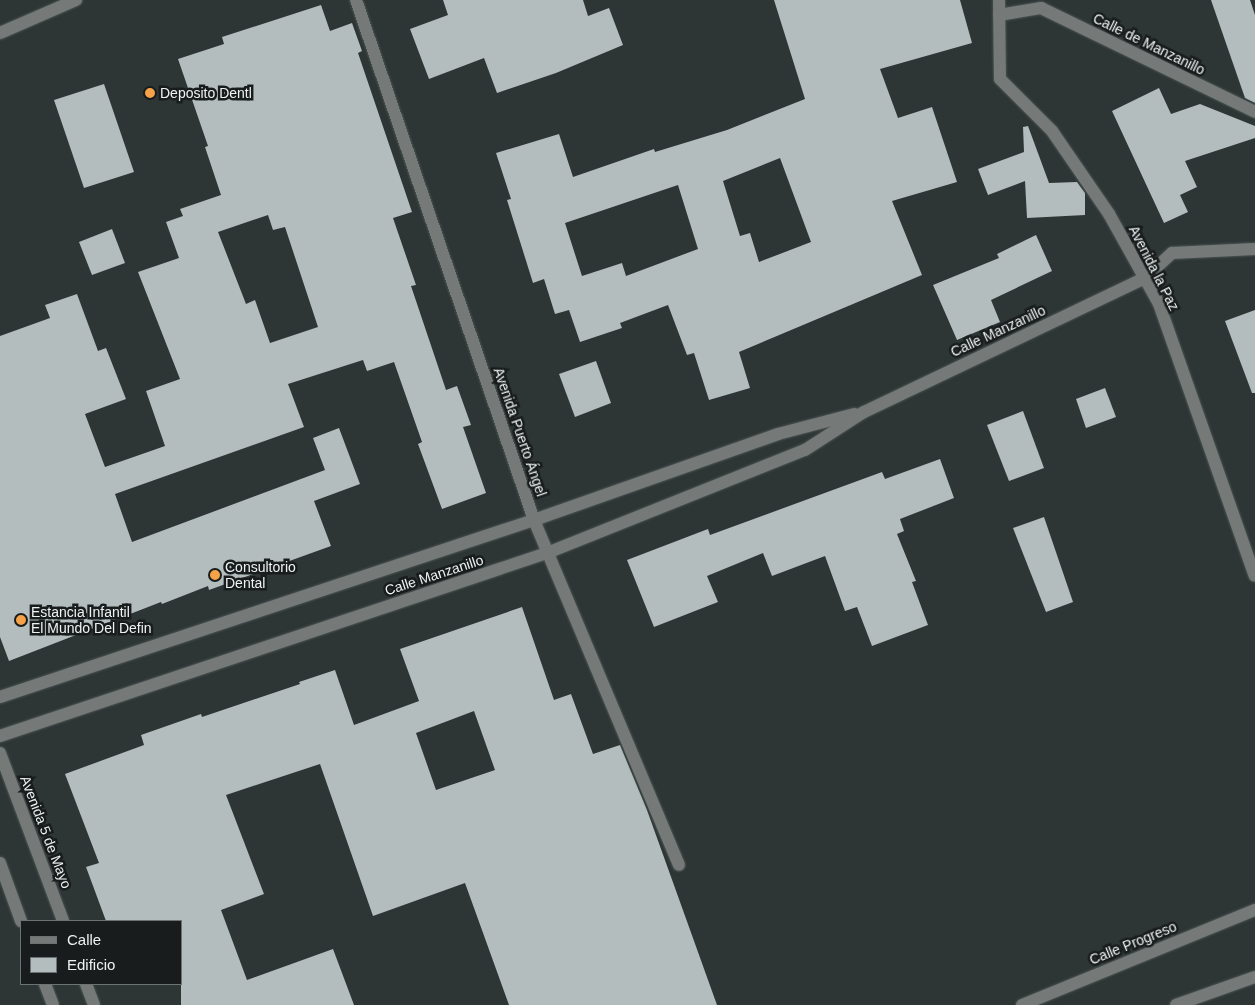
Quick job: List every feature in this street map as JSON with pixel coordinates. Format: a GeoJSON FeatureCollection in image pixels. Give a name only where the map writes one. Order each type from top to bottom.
{"type":"FeatureCollection","features":[{"type":"Feature","properties":{"kind":"street"},"geometry":{"type":"LineString","coordinates":[[0,33],[76,0]]}},
{"type":"Feature","properties":{"kind":"street","name":"Avenida Puerto Ángel"},"geometry":{"type":"LineString","coordinates":[[356,0],[534,520],[679,865]]}},
{"type":"Feature","properties":{"kind":"street","name":"Avenida la Paz"},"geometry":{"type":"LineString","coordinates":[[1000,0],[1000,80],[1052,132],[1109,214],[1159,304],[1255,576]]}},
{"type":"Feature","properties":{"kind":"street","name":"Calle de Manzanillo"},"geometry":{"type":"LineString","coordinates":[[999,15],[1042,8],[1255,112]]}},
{"type":"Feature","properties":{"kind":"street","name":"Calle Manzanillo"},"geometry":{"type":"LineString","coordinates":[[0,736],[547,553],[805,450],[864,412],[1145,278],[1172,253],[1255,249]]}},
{"type":"Feature","properties":{"kind":"street","name":"Calle Manzanillo"},"geometry":{"type":"LineString","coordinates":[[0,697],[534,520],[778,434],[864,412]]}},
{"type":"Feature","properties":{"kind":"street","name":"Avenida 5 de Mayo"},"geometry":{"type":"LineString","coordinates":[[0,754],[63,920]]}},
{"type":"Feature","properties":{"kind":"street"},"geometry":{"type":"LineString","coordinates":[[0,864],[22,920]]}},
{"type":"Feature","properties":{"kind":"street","name":"Calle Progreso"},"geometry":{"type":"LineString","coordinates":[[1022,1005],[1255,910]]}},
{"type":"Feature","properties":{"kind":"street"},"geometry":{"type":"LineString","coordinates":[[1176,1005],[1255,977]]}},
{"type":"Feature","properties":{"kind":"street"},"geometry":{"type":"LineString","coordinates":[[45,985],[53,1005]]}},
{"type":"Feature","properties":{"kind":"street"},"geometry":{"type":"LineString","coordinates":[[86,985],[94,1005]]}},
{"type":"Feature","properties":{"kind":"building"},"geometry":{"type":"Polygon","coordinates":[[[443,0],[583,0],[588,16],[609,8],[623,45],[556,73],[497,93],[484,58],[429,79],[410,29],[448,15],[443,0]]]}},
{"type":"Feature","properties":{"kind":"building"},"geometry":{"type":"Polygon","coordinates":[[[774,0],[960,0],[972,43],[880,69],[898,118],[932,107],[957,182],[892,201],[922,275],[739,352],[750,388],[709,400],[694,353],[687,355],[668,305],[620,323],[622,328],[580,342],[569,310],[555,314],[544,279],[533,283],[507,200],[511,199],[496,153],[559,134],[573,177],[654,149],[655,152],[727,130],[805,99],[774,0]],[[780,158],[723,181],[740,236],[750,233],[759,262],[811,242],[780,158]],[[678,185],[565,223],[582,276],[622,263],[626,276],[698,249],[678,185]]]}},
{"type":"Feature","properties":{"kind":"building"},"geometry":{"type":"Polygon","coordinates":[[[1211,0],[1250,0],[1255,15],[1255,103],[1245,98],[1211,0]]]}},
{"type":"Feature","properties":{"kind":"building"},"geometry":{"type":"Polygon","coordinates":[[[321,5],[330,31],[352,23],[362,51],[358,53],[412,212],[393,218],[416,285],[411,286],[446,390],[457,386],[471,425],[463,427],[486,493],[442,509],[418,444],[422,442],[394,362],[367,371],[363,360],[288,384],[304,427],[115,494],[132,542],[325,470],[313,438],[339,428],[360,484],[314,501],[331,546],[209,590],[208,586],[162,604],[161,602],[9,661],[0,637],[0,336],[50,318],[45,305],[77,294],[98,351],[106,348],[126,399],[85,414],[105,467],[165,446],[146,391],[180,379],[138,272],[179,258],[166,222],[183,216],[180,209],[221,195],[205,147],[208,146],[178,59],[224,44],[222,37],[321,5]],[[268,215],[218,232],[246,304],[255,300],[270,343],[318,327],[285,227],[273,230],[268,215]]]}},
{"type":"Feature","properties":{"kind":"building"},"geometry":{"type":"Polygon","coordinates":[[[104,84],[134,172],[84,188],[54,100],[104,84]]]}},
{"type":"Feature","properties":{"kind":"building"},"geometry":{"type":"Polygon","coordinates":[[[1159,88],[1171,114],[1200,104],[1255,126],[1255,138],[1185,161],[1197,187],[1180,195],[1188,212],[1164,223],[1112,111],[1159,88]]]}},
{"type":"Feature","properties":{"kind":"building"},"geometry":{"type":"Polygon","coordinates":[[[1028,126],[1049,183],[1077,182],[1085,193],[1085,215],[1027,218],[1025,181],[988,195],[978,169],[1024,152],[1023,127],[1028,126]]]}},
{"type":"Feature","properties":{"kind":"building"},"geometry":{"type":"Polygon","coordinates":[[[112,229],[125,263],[92,275],[79,242],[112,229]]]}},
{"type":"Feature","properties":{"kind":"building"},"geometry":{"type":"Polygon","coordinates":[[[1036,235],[1052,271],[991,300],[1000,322],[957,340],[933,285],[999,258],[997,254],[1036,235]]]}},
{"type":"Feature","properties":{"kind":"building"},"geometry":{"type":"Polygon","coordinates":[[[1255,310],[1255,393],[1252,393],[1225,321],[1255,310]]]}},
{"type":"Feature","properties":{"kind":"building"},"geometry":{"type":"Polygon","coordinates":[[[596,361],[611,403],[575,417],[559,374],[596,361]]]}},
{"type":"Feature","properties":{"kind":"building"},"geometry":{"type":"Polygon","coordinates":[[[1105,388],[1116,417],[1086,428],[1076,399],[1105,388]]]}},
{"type":"Feature","properties":{"kind":"building"},"geometry":{"type":"Polygon","coordinates":[[[1023,411],[1044,468],[1009,481],[987,425],[1023,411]]]}},
{"type":"Feature","properties":{"kind":"building"},"geometry":{"type":"Polygon","coordinates":[[[940,459],[954,498],[900,519],[904,531],[897,534],[916,581],[912,582],[928,625],[872,646],[857,607],[845,611],[825,556],[772,576],[763,553],[707,576],[718,602],[654,627],[627,560],[708,529],[710,535],[882,472],[885,479],[940,459]]]}},
{"type":"Feature","properties":{"kind":"building"},"geometry":{"type":"Polygon","coordinates":[[[1044,517],[1073,602],[1046,612],[1013,528],[1044,517]]]}},
{"type":"Feature","properties":{"kind":"building"},"geometry":{"type":"Polygon","coordinates":[[[522,607],[554,700],[571,694],[593,754],[620,745],[647,810],[717,1005],[509,1005],[465,883],[373,916],[320,764],[226,795],[264,894],[221,910],[247,980],[333,949],[354,1005],[181,1005],[182,920],[106,920],[86,867],[99,863],[65,774],[144,745],[141,735],[201,714],[202,717],[300,684],[299,682],[335,670],[354,725],[419,701],[400,649],[522,607]],[[474,711],[416,733],[436,790],[495,770],[474,711]]]}},
{"type":"Feature","properties":{"kind":"place","name":"Deposito Dentl"},"geometry":{"type":"Point","coordinates":[150,93]}},
{"type":"Feature","properties":{"kind":"place","name":"Consultorio Dental"},"geometry":{"type":"Point","coordinates":[215,575]}},
{"type":"Feature","properties":{"kind":"place","name":"Estancia Infantil El Mundo Del Defin"},"geometry":{"type":"Point","coordinates":[21,620]}}]}
